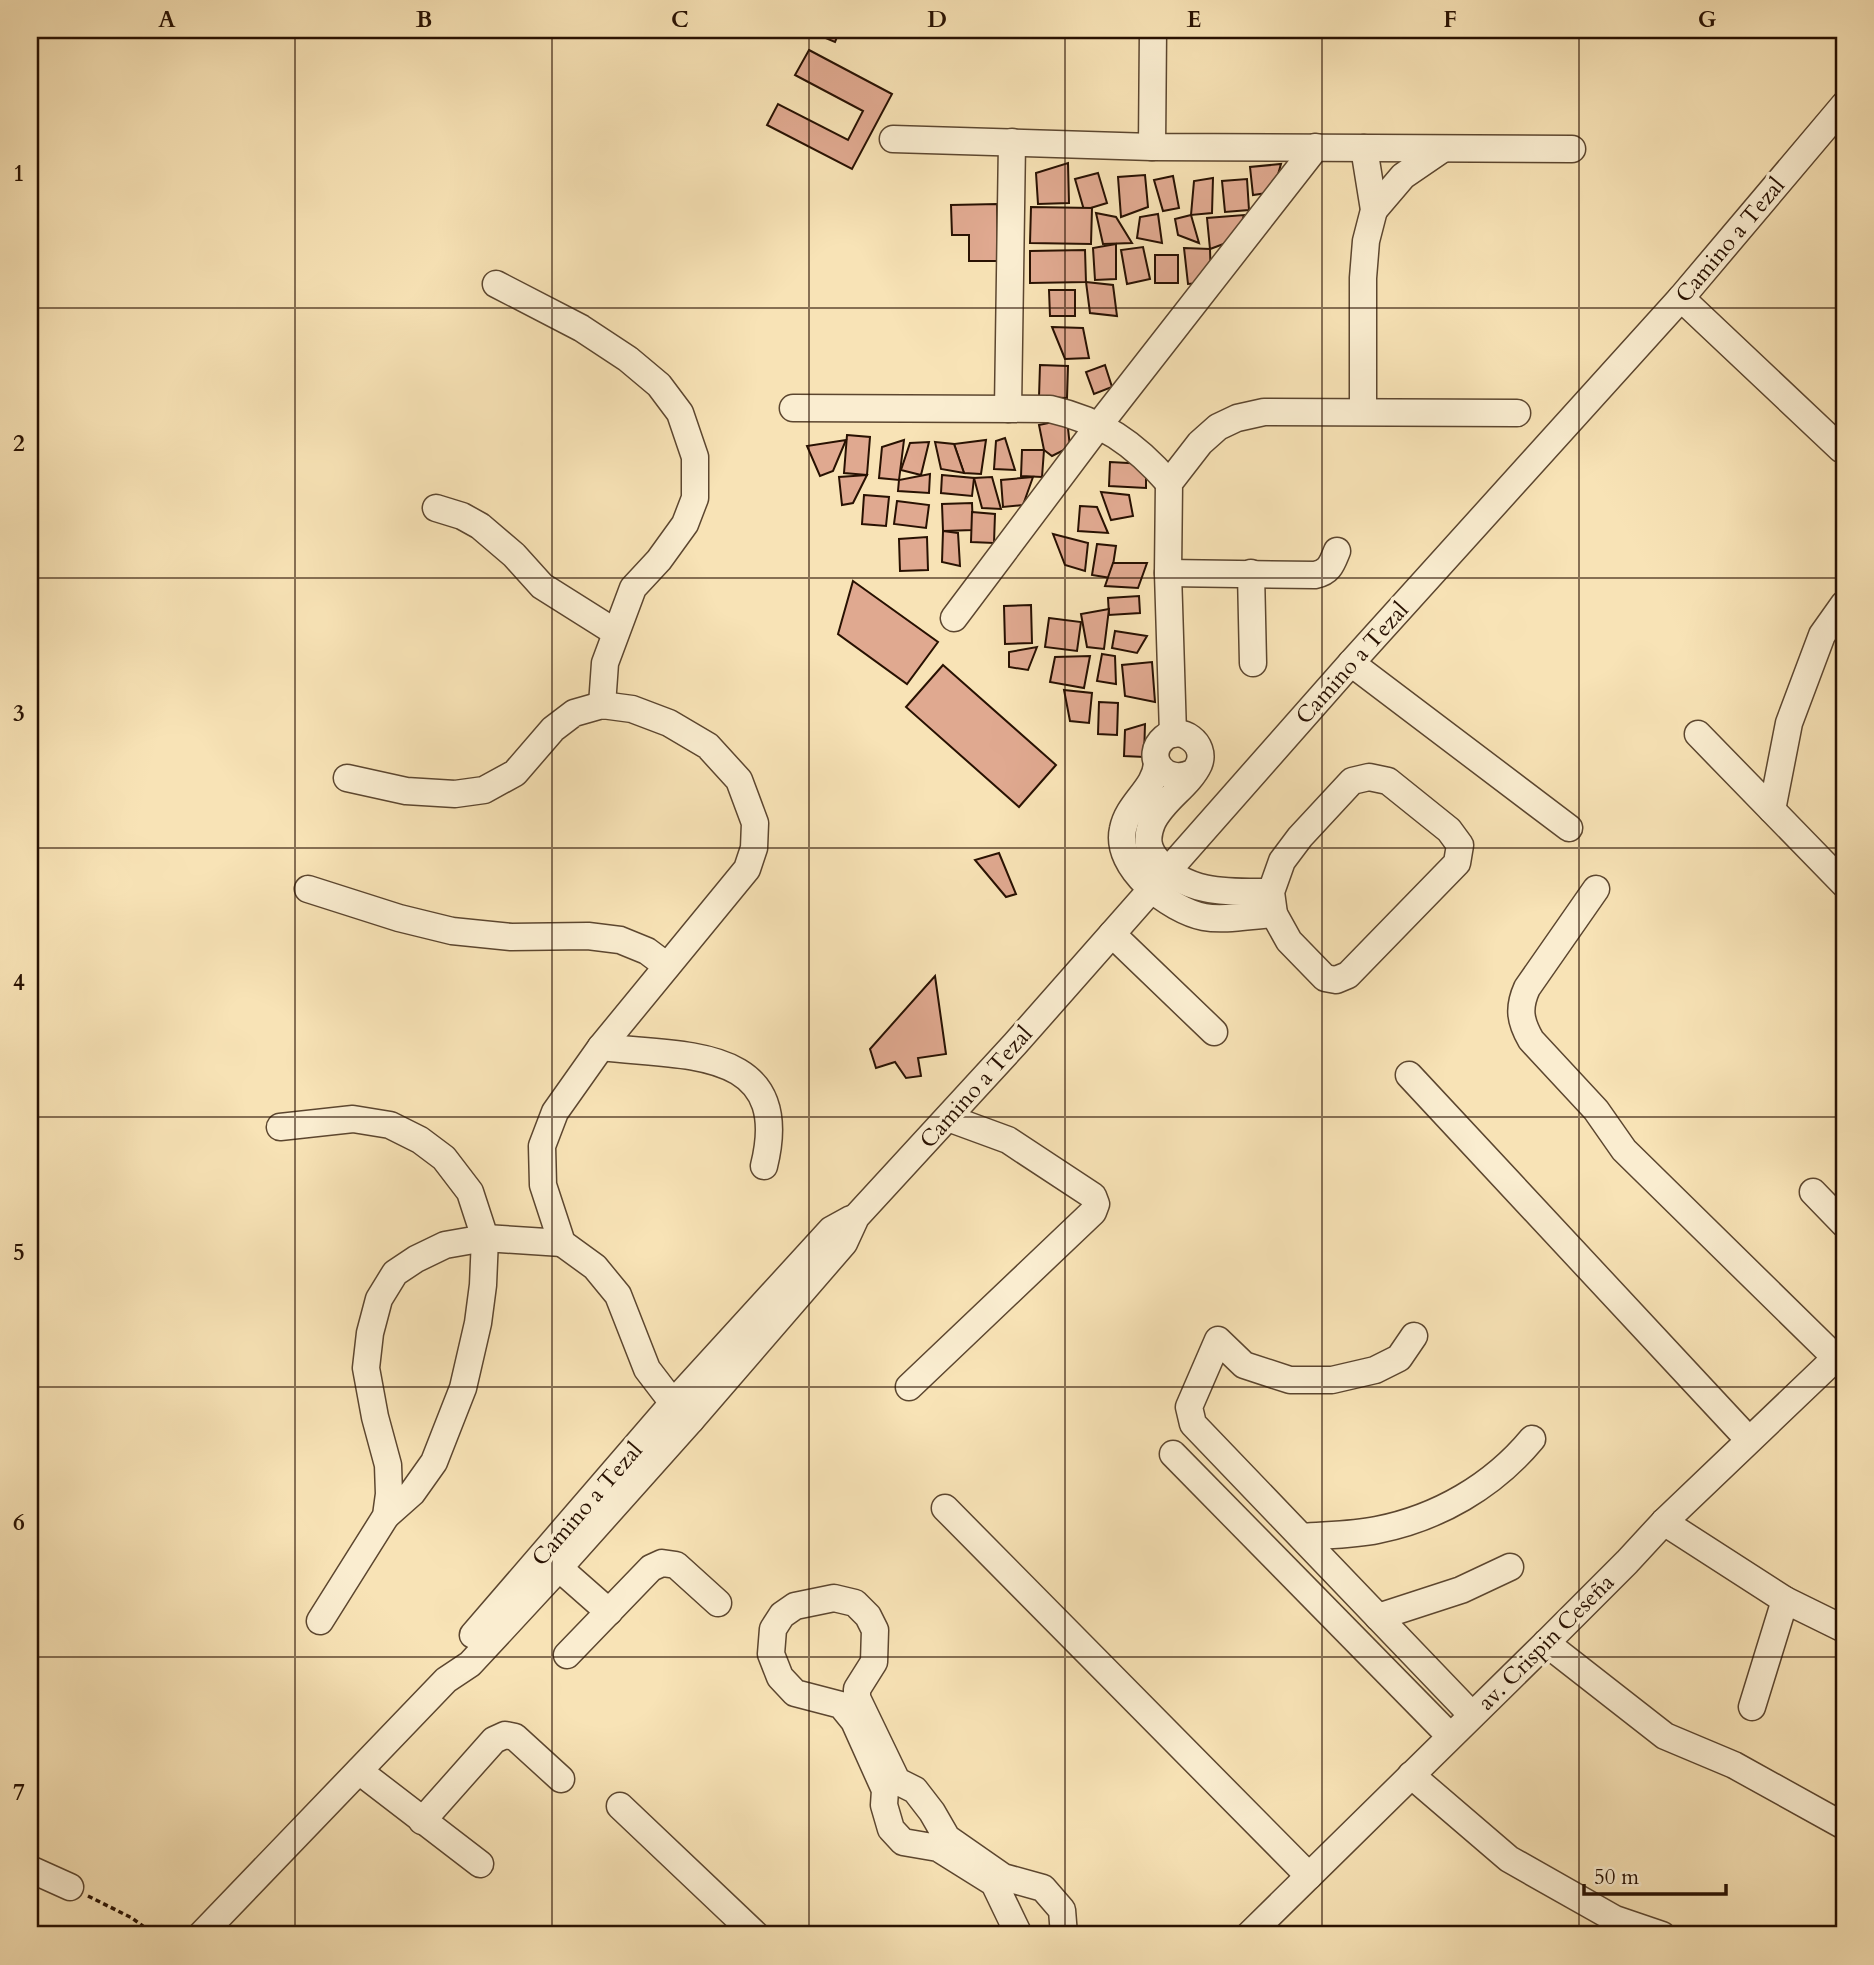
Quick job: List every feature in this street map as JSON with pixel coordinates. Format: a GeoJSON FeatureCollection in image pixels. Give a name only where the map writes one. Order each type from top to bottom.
{"type":"FeatureCollection","features":[{"type":"Feature","properties":{"kind":"street"},"geometry":{"type":"LineString","coordinates":[[1152,147],[1153,30]]}},
{"type":"Feature","properties":{"kind":"street","name":"Camino a Tezal"},"geometry":{"type":"LineString","coordinates":[[446,1680],[457,1654],[844,1243],[856,1217],[948,1118],[1160,882],[1351,663],[1681,299],[1844,105]]}},
{"type":"Feature","properties":{"kind":"street"},"geometry":{"type":"LineString","coordinates":[[893,139],[1152,147],[1572,149]]}},
{"type":"Feature","properties":{"kind":"street"},"geometry":{"type":"LineString","coordinates":[[1008,409],[1012,142]]}},
{"type":"Feature","properties":{"kind":"street"},"geometry":{"type":"LineString","coordinates":[[954,618],[1099,425],[1316,147]]}},
{"type":"Feature","properties":{"kind":"street"},"geometry":{"type":"LineString","coordinates":[[1363,411],[1363,278],[1366,241],[1374,210],[1364,148]]}},
{"type":"Feature","properties":{"kind":"street"},"geometry":{"type":"LineString","coordinates":[[1374,210],[1403,176],[1441,150]]}},
{"type":"Feature","properties":{"kind":"street"},"geometry":{"type":"LineString","coordinates":[[496,284],[581,328],[628,359],[659,385],[680,413],[695,457],[695,498],[685,524],[659,560],[633,588],[605,663],[602,705]]}},
{"type":"Feature","properties":{"kind":"street"},"geometry":{"type":"LineString","coordinates":[[1681,299],[1841,449]]}},
{"type":"Feature","properties":{"kind":"street"},"geometry":{"type":"LineString","coordinates":[[793,408],[1050,410],[1077,415],[1121,437],[1169,483]]}},
{"type":"Feature","properties":{"kind":"street"},"geometry":{"type":"LineString","coordinates":[[1173,734],[1168,573],[1169,483],[1200,443],[1217,427],[1237,418],[1264,412],[1517,413]]}},
{"type":"Feature","properties":{"kind":"street"},"geometry":{"type":"LineString","coordinates":[[436,508],[462,516],[480,526],[514,555],[542,586],[615,632]]}},
{"type":"Feature","properties":{"kind":"street"},"geometry":{"type":"LineString","coordinates":[[1168,573],[1323,573],[1330,569],[1337,551]]}},
{"type":"Feature","properties":{"kind":"street"},"geometry":{"type":"LineString","coordinates":[[1251,573],[1254,663]]}},
{"type":"Feature","properties":{"kind":"street"},"geometry":{"type":"LineString","coordinates":[[1772,810],[1788,723],[1822,635],[1844,604]]}},
{"type":"Feature","properties":{"kind":"street"},"geometry":{"type":"LineString","coordinates":[[1351,663],[1569,828]]}},
{"type":"Feature","properties":{"kind":"street"},"geometry":{"type":"LineString","coordinates":[[347,778],[406,791],[455,793],[484,790],[515,773],[553,729],[574,713],[602,705],[632,709],[669,723],[708,746],[739,780],[755,823],[754,848],[747,869],[601,1047],[555,1112],[542,1146],[543,1185],[562,1243]]}},
{"type":"Feature","properties":{"kind":"street"},"geometry":{"type":"LineString","coordinates":[[1160,882],[1149,851],[1148,835],[1153,820],[1199,764],[1200,752],[1195,741],[1185,734],[1173,734],[1158,745],[1155,779],[1129,810],[1122,832],[1125,856],[1160,882],[1195,886],[1273,903]]}},
{"type":"Feature","properties":{"kind":"street"},"geometry":{"type":"LineString","coordinates":[[1698,734],[1844,884]]}},
{"type":"Feature","properties":{"kind":"street"},"geometry":{"type":"LineString","coordinates":[[1157,764],[1163,772],[1172,777],[1183,777],[1192,773]]}},
{"type":"Feature","properties":{"kind":"street"},"geometry":{"type":"LineString","coordinates":[[1369,777],[1388,781],[1449,830],[1460,845],[1457,863],[1348,975],[1336,980],[1325,978],[1289,942],[1273,903],[1282,861],[1300,837],[1352,781],[1369,777]]}},
{"type":"Feature","properties":{"kind":"street"},"geometry":{"type":"LineString","coordinates":[[308,889],[399,918],[452,931],[511,937],[588,936],[621,940],[647,951],[667,965]]}},
{"type":"Feature","properties":{"kind":"street"},"geometry":{"type":"LineString","coordinates":[[1596,889],[1527,988],[1521,1001],[1520,1014],[1524,1027],[1531,1040],[1596,1110],[1624,1150],[1840,1354]]}},
{"type":"Feature","properties":{"kind":"street"},"geometry":{"type":"LineString","coordinates":[[1112,934],[1214,1032]]}},
{"type":"Feature","properties":{"kind":"street"},"geometry":{"type":"LineString","coordinates":[[601,1047],[692,1056],[725,1064],[748,1076],[764,1101],[770,1126],[764,1166]]}},
{"type":"Feature","properties":{"kind":"street"},"geometry":{"type":"LineString","coordinates":[[1409,1075],[1749,1440]]}},
{"type":"Feature","properties":{"kind":"street"},"geometry":{"type":"LineString","coordinates":[[909,1387],[1093,1212],[1096,1204],[1093,1196],[1008,1140],[948,1118]]}},
{"type":"Feature","properties":{"kind":"street"},"geometry":{"type":"LineString","coordinates":[[280,1127],[353,1119],[390,1125],[420,1140],[444,1158],[470,1192],[485,1238],[478,1323],[463,1388],[434,1462],[412,1493],[386,1516],[320,1621]]}},
{"type":"Feature","properties":{"kind":"street"},"geometry":{"type":"LineString","coordinates":[[1813,1192],[1844,1224]]}},
{"type":"Feature","properties":{"kind":"street"},"geometry":{"type":"LineString","coordinates":[[386,1516],[389,1494],[388,1465],[366,1368],[370,1333],[379,1299],[395,1273],[445,1245],[485,1238],[562,1243],[595,1267],[618,1295],[647,1369],[682,1412]]}},
{"type":"Feature","properties":{"kind":"street"},"geometry":{"type":"LineString","coordinates":[[1414,1336],[1399,1358],[1375,1370],[1332,1381],[1290,1381],[1244,1365],[1218,1340],[1189,1407],[1193,1424],[1472,1715]]}},
{"type":"Feature","properties":{"kind":"street","name":"av. Crispin Ceseña"},"geometry":{"type":"LineString","coordinates":[[1249,1935],[1628,1562],[1664,1522],[1840,1354]]}},
{"type":"Feature","properties":{"kind":"street","name":"Camino a Tezal"},"geometry":{"type":"LineString","coordinates":[[201,1935],[446,1680],[470,1664],[559,1569],[682,1412]]}},
{"type":"Feature","properties":{"kind":"street"},"geometry":{"type":"LineString","coordinates":[[1302,1537],[1377,1530],[1432,1515],[1479,1489],[1514,1461],[1532,1439]]}},
{"type":"Feature","properties":{"kind":"street"},"geometry":{"type":"LineString","coordinates":[[1173,1454],[1450,1736]]}},
{"type":"Feature","properties":{"kind":"street"},"geometry":{"type":"LineString","coordinates":[[945,1508],[1309,1877]]}},
{"type":"Feature","properties":{"kind":"street"},"geometry":{"type":"LineString","coordinates":[[1664,1522],[1785,1600],[1844,1629]]}},
{"type":"Feature","properties":{"kind":"street"},"geometry":{"type":"LineString","coordinates":[[567,1655],[652,1569],[662,1563],[676,1565],[718,1602]]}},
{"type":"Feature","properties":{"kind":"street"},"geometry":{"type":"LineString","coordinates":[[1378,1617],[1461,1590],[1510,1567]]}},
{"type":"Feature","properties":{"kind":"street"},"geometry":{"type":"LineString","coordinates":[[559,1569],[609,1612]]}},
{"type":"Feature","properties":{"kind":"street"},"geometry":{"type":"LineString","coordinates":[[1019,1935],[994,1883],[938,1848],[903,1842],[891,1829],[884,1805],[885,1790],[854,1721],[841,1705],[795,1693],[780,1677],[771,1654],[773,1629],[782,1615],[795,1606],[834,1598],[855,1603],[868,1616],[874,1630],[874,1662],[857,1689],[858,1698],[897,1781],[915,1790],[947,1838],[1003,1877],[1043,1888],[1062,1910],[1063,1935]]}},
{"type":"Feature","properties":{"kind":"street"},"geometry":{"type":"LineString","coordinates":[[1752,1707],[1785,1600]]}},
{"type":"Feature","properties":{"kind":"street"},"geometry":{"type":"LineString","coordinates":[[1546,1643],[1665,1736],[1734,1765],[1844,1826]]}},
{"type":"Feature","properties":{"kind":"street"},"geometry":{"type":"LineString","coordinates":[[422,1821],[494,1740],[505,1735],[515,1737],[561,1779]]}},
{"type":"Feature","properties":{"kind":"street"},"geometry":{"type":"LineString","coordinates":[[359,1771],[480,1864]]}},
{"type":"Feature","properties":{"kind":"street"},"geometry":{"type":"LineString","coordinates":[[1411,1775],[1509,1859],[1615,1919],[1662,1935]]}},
{"type":"Feature","properties":{"kind":"street"},"geometry":{"type":"LineString","coordinates":[[620,1806],[756,1935]]}},
{"type":"Feature","properties":{"kind":"street"},"geometry":{"type":"LineString","coordinates":[[30,1869],[70,1887]]}},
{"type":"Feature","properties":{"kind":"path"},"geometry":{"type":"LineString","coordinates":[[70,1887],[132,1918],[155,1935]]}},
{"type":"Feature","properties":{"kind":"building"},"geometry":{"type":"Polygon","coordinates":[[[809,30],[840,30],[835,42],[809,30]]]}},
{"type":"Feature","properties":{"kind":"building"},"geometry":{"type":"Polygon","coordinates":[[[809,50],[892,94],[852,169],[767,125],[778,104],[848,140],[863,111],[795,75],[809,50]]]}},
{"type":"Feature","properties":{"kind":"building"},"geometry":{"type":"Polygon","coordinates":[[[1068,163],[1069,203],[1038,204],[1036,173],[1068,163]]]}},
{"type":"Feature","properties":{"kind":"building"},"geometry":{"type":"Polygon","coordinates":[[[1281,164],[1273,192],[1253,195],[1250,167],[1281,164]]]}},
{"type":"Feature","properties":{"kind":"building"},"geometry":{"type":"Polygon","coordinates":[[[1098,173],[1107,203],[1084,210],[1075,179],[1098,173]]]}},
{"type":"Feature","properties":{"kind":"building"},"geometry":{"type":"Polygon","coordinates":[[[1145,175],[1148,207],[1121,217],[1118,177],[1145,175]]]}},
{"type":"Feature","properties":{"kind":"building"},"geometry":{"type":"Polygon","coordinates":[[[1173,176],[1179,208],[1163,211],[1154,180],[1173,176]]]}},
{"type":"Feature","properties":{"kind":"building"},"geometry":{"type":"Polygon","coordinates":[[[1213,178],[1212,213],[1191,215],[1194,181],[1213,178]]]}},
{"type":"Feature","properties":{"kind":"building"},"geometry":{"type":"Polygon","coordinates":[[[1247,179],[1249,210],[1225,212],[1222,181],[1247,179]]]}},
{"type":"Feature","properties":{"kind":"building"},"geometry":{"type":"Polygon","coordinates":[[[997,204],[998,261],[969,261],[969,235],[952,235],[951,205],[997,204]]]}},
{"type":"Feature","properties":{"kind":"building"},"geometry":{"type":"Polygon","coordinates":[[[1031,207],[1092,208],[1091,244],[1030,243],[1031,207]]]}},
{"type":"Feature","properties":{"kind":"building"},"geometry":{"type":"Polygon","coordinates":[[[1096,213],[1116,217],[1132,243],[1103,244],[1096,213]]]}},
{"type":"Feature","properties":{"kind":"building"},"geometry":{"type":"Polygon","coordinates":[[[1158,214],[1162,243],[1137,238],[1140,217],[1158,214]]]}},
{"type":"Feature","properties":{"kind":"building"},"geometry":{"type":"Polygon","coordinates":[[[1191,215],[1199,243],[1178,235],[1175,219],[1191,215]]]}},
{"type":"Feature","properties":{"kind":"building"},"geometry":{"type":"Polygon","coordinates":[[[1244,215],[1237,239],[1210,249],[1207,218],[1244,215]]]}},
{"type":"Feature","properties":{"kind":"building"},"geometry":{"type":"Polygon","coordinates":[[[1116,244],[1116,279],[1095,280],[1093,248],[1116,244]]]}},
{"type":"Feature","properties":{"kind":"building"},"geometry":{"type":"Polygon","coordinates":[[[1143,247],[1150,279],[1127,284],[1121,250],[1143,247]]]}},
{"type":"Feature","properties":{"kind":"building"},"geometry":{"type":"Polygon","coordinates":[[[1184,248],[1210,249],[1211,282],[1188,284],[1184,248]]]}},
{"type":"Feature","properties":{"kind":"building"},"geometry":{"type":"Polygon","coordinates":[[[1085,250],[1086,282],[1030,283],[1030,251],[1085,250]]]}},
{"type":"Feature","properties":{"kind":"building"},"geometry":{"type":"Polygon","coordinates":[[[1155,255],[1178,255],[1178,283],[1155,283],[1155,255]]]}},
{"type":"Feature","properties":{"kind":"building"},"geometry":{"type":"Polygon","coordinates":[[[1086,282],[1113,285],[1117,316],[1090,313],[1086,282]]]}},
{"type":"Feature","properties":{"kind":"building"},"geometry":{"type":"Polygon","coordinates":[[[1049,290],[1075,290],[1075,316],[1050,316],[1049,290]]]}},
{"type":"Feature","properties":{"kind":"building"},"geometry":{"type":"Polygon","coordinates":[[[1052,327],[1083,328],[1089,358],[1065,359],[1052,327]]]}},
{"type":"Feature","properties":{"kind":"building"},"geometry":{"type":"Polygon","coordinates":[[[1040,365],[1068,366],[1067,398],[1039,397],[1040,365]]]}},
{"type":"Feature","properties":{"kind":"building"},"geometry":{"type":"Polygon","coordinates":[[[1105,365],[1112,387],[1094,394],[1086,372],[1105,365]]]}},
{"type":"Feature","properties":{"kind":"building"},"geometry":{"type":"Polygon","coordinates":[[[1067,419],[1070,447],[1052,456],[1044,450],[1039,425],[1067,419]]]}},
{"type":"Feature","properties":{"kind":"building"},"geometry":{"type":"Polygon","coordinates":[[[847,435],[870,437],[867,475],[844,473],[847,435]]]}},
{"type":"Feature","properties":{"kind":"building"},"geometry":{"type":"Polygon","coordinates":[[[1005,438],[1015,470],[994,469],[996,441],[1005,438]]]}},
{"type":"Feature","properties":{"kind":"building"},"geometry":{"type":"Polygon","coordinates":[[[846,440],[833,471],[820,476],[807,446],[846,440]]]}},
{"type":"Feature","properties":{"kind":"building"},"geometry":{"type":"Polygon","coordinates":[[[904,440],[899,480],[879,478],[882,447],[904,440]]]}},
{"type":"Feature","properties":{"kind":"building"},"geometry":{"type":"Polygon","coordinates":[[[986,440],[981,474],[964,473],[954,444],[986,440]]]}},
{"type":"Feature","properties":{"kind":"building"},"geometry":{"type":"Polygon","coordinates":[[[929,442],[921,475],[901,470],[910,443],[929,442]]]}},
{"type":"Feature","properties":{"kind":"building"},"geometry":{"type":"Polygon","coordinates":[[[935,442],[954,444],[964,473],[941,469],[935,442]]]}},
{"type":"Feature","properties":{"kind":"building"},"geometry":{"type":"Polygon","coordinates":[[[1022,450],[1044,450],[1042,477],[1021,476],[1022,450]]]}},
{"type":"Feature","properties":{"kind":"building"},"geometry":{"type":"Polygon","coordinates":[[[1110,462],[1146,464],[1146,488],[1109,486],[1110,462]]]}},
{"type":"Feature","properties":{"kind":"building"},"geometry":{"type":"Polygon","coordinates":[[[930,474],[929,493],[898,491],[899,480],[930,474]]]}},
{"type":"Feature","properties":{"kind":"building"},"geometry":{"type":"Polygon","coordinates":[[[867,475],[853,503],[842,505],[839,477],[867,475]]]}},
{"type":"Feature","properties":{"kind":"building"},"geometry":{"type":"Polygon","coordinates":[[[942,475],[974,478],[972,496],[941,493],[942,475]]]}},
{"type":"Feature","properties":{"kind":"building"},"geometry":{"type":"Polygon","coordinates":[[[992,477],[1001,509],[982,508],[974,478],[992,477]]]}},
{"type":"Feature","properties":{"kind":"building"},"geometry":{"type":"Polygon","coordinates":[[[1033,477],[1023,505],[1003,507],[1001,480],[1033,477]]]}},
{"type":"Feature","properties":{"kind":"building"},"geometry":{"type":"Polygon","coordinates":[[[1101,492],[1129,495],[1133,516],[1111,520],[1101,492]]]}},
{"type":"Feature","properties":{"kind":"building"},"geometry":{"type":"Polygon","coordinates":[[[864,495],[889,497],[886,526],[862,524],[864,495]]]}},
{"type":"Feature","properties":{"kind":"building"},"geometry":{"type":"Polygon","coordinates":[[[897,501],[929,505],[926,528],[894,524],[897,501]]]}},
{"type":"Feature","properties":{"kind":"building"},"geometry":{"type":"Polygon","coordinates":[[[972,503],[973,530],[943,531],[942,504],[972,503]]]}},
{"type":"Feature","properties":{"kind":"building"},"geometry":{"type":"Polygon","coordinates":[[[1080,506],[1097,507],[1108,533],[1078,531],[1080,506]]]}},
{"type":"Feature","properties":{"kind":"building"},"geometry":{"type":"Polygon","coordinates":[[[972,512],[995,514],[994,543],[971,542],[972,512]]]}},
{"type":"Feature","properties":{"kind":"building"},"geometry":{"type":"Polygon","coordinates":[[[943,531],[958,533],[960,566],[942,562],[943,531]]]}},
{"type":"Feature","properties":{"kind":"building"},"geometry":{"type":"Polygon","coordinates":[[[1053,534],[1088,543],[1085,571],[1065,565],[1053,534]]]}},
{"type":"Feature","properties":{"kind":"building"},"geometry":{"type":"Polygon","coordinates":[[[927,537],[928,570],[900,571],[899,539],[927,537]]]}},
{"type":"Feature","properties":{"kind":"building"},"geometry":{"type":"Polygon","coordinates":[[[1097,544],[1116,546],[1111,578],[1092,575],[1097,544]]]}},
{"type":"Feature","properties":{"kind":"building"},"geometry":{"type":"Polygon","coordinates":[[[1113,563],[1147,563],[1138,588],[1105,586],[1113,563]]]}},
{"type":"Feature","properties":{"kind":"building"},"geometry":{"type":"Polygon","coordinates":[[[853,581],[938,642],[907,684],[838,634],[853,581]]]}},
{"type":"Feature","properties":{"kind":"building"},"geometry":{"type":"Polygon","coordinates":[[[1139,596],[1140,613],[1109,615],[1108,598],[1139,596]]]}},
{"type":"Feature","properties":{"kind":"building"},"geometry":{"type":"Polygon","coordinates":[[[1031,605],[1032,643],[1005,644],[1004,606],[1031,605]]]}},
{"type":"Feature","properties":{"kind":"building"},"geometry":{"type":"Polygon","coordinates":[[[1109,609],[1104,649],[1087,647],[1081,614],[1109,609]]]}},
{"type":"Feature","properties":{"kind":"building"},"geometry":{"type":"Polygon","coordinates":[[[1049,618],[1081,622],[1077,651],[1045,647],[1049,618]]]}},
{"type":"Feature","properties":{"kind":"building"},"geometry":{"type":"Polygon","coordinates":[[[1115,631],[1147,636],[1137,653],[1112,648],[1115,631]]]}},
{"type":"Feature","properties":{"kind":"building"},"geometry":{"type":"Polygon","coordinates":[[[1037,647],[1028,670],[1009,667],[1009,652],[1037,647]]]}},
{"type":"Feature","properties":{"kind":"building"},"geometry":{"type":"Polygon","coordinates":[[[1102,654],[1115,656],[1116,684],[1097,681],[1102,654]]]}},
{"type":"Feature","properties":{"kind":"building"},"geometry":{"type":"Polygon","coordinates":[[[1090,656],[1084,688],[1050,682],[1055,657],[1090,656]]]}},
{"type":"Feature","properties":{"kind":"building"},"geometry":{"type":"Polygon","coordinates":[[[1152,662],[1155,702],[1125,696],[1122,665],[1152,662]]]}},
{"type":"Feature","properties":{"kind":"building"},"geometry":{"type":"Polygon","coordinates":[[[943,665],[1056,765],[1019,807],[906,707],[943,665]]]}},
{"type":"Feature","properties":{"kind":"building"},"geometry":{"type":"Polygon","coordinates":[[[1064,690],[1092,693],[1089,723],[1070,721],[1064,690]]]}},
{"type":"Feature","properties":{"kind":"building"},"geometry":{"type":"Polygon","coordinates":[[[1099,702],[1118,703],[1117,735],[1098,734],[1099,702]]]}},
{"type":"Feature","properties":{"kind":"building"},"geometry":{"type":"Polygon","coordinates":[[[1145,724],[1144,757],[1124,756],[1125,730],[1145,724]]]}},
{"type":"Feature","properties":{"kind":"building"},"geometry":{"type":"Polygon","coordinates":[[[999,853],[1016,894],[1006,897],[975,860],[999,853]]]}},
{"type":"Feature","properties":{"kind":"building"},"geometry":{"type":"Polygon","coordinates":[[[935,976],[946,1054],[918,1058],[921,1076],[906,1078],[895,1062],[876,1068],[870,1049],[935,976]]]}}]}
